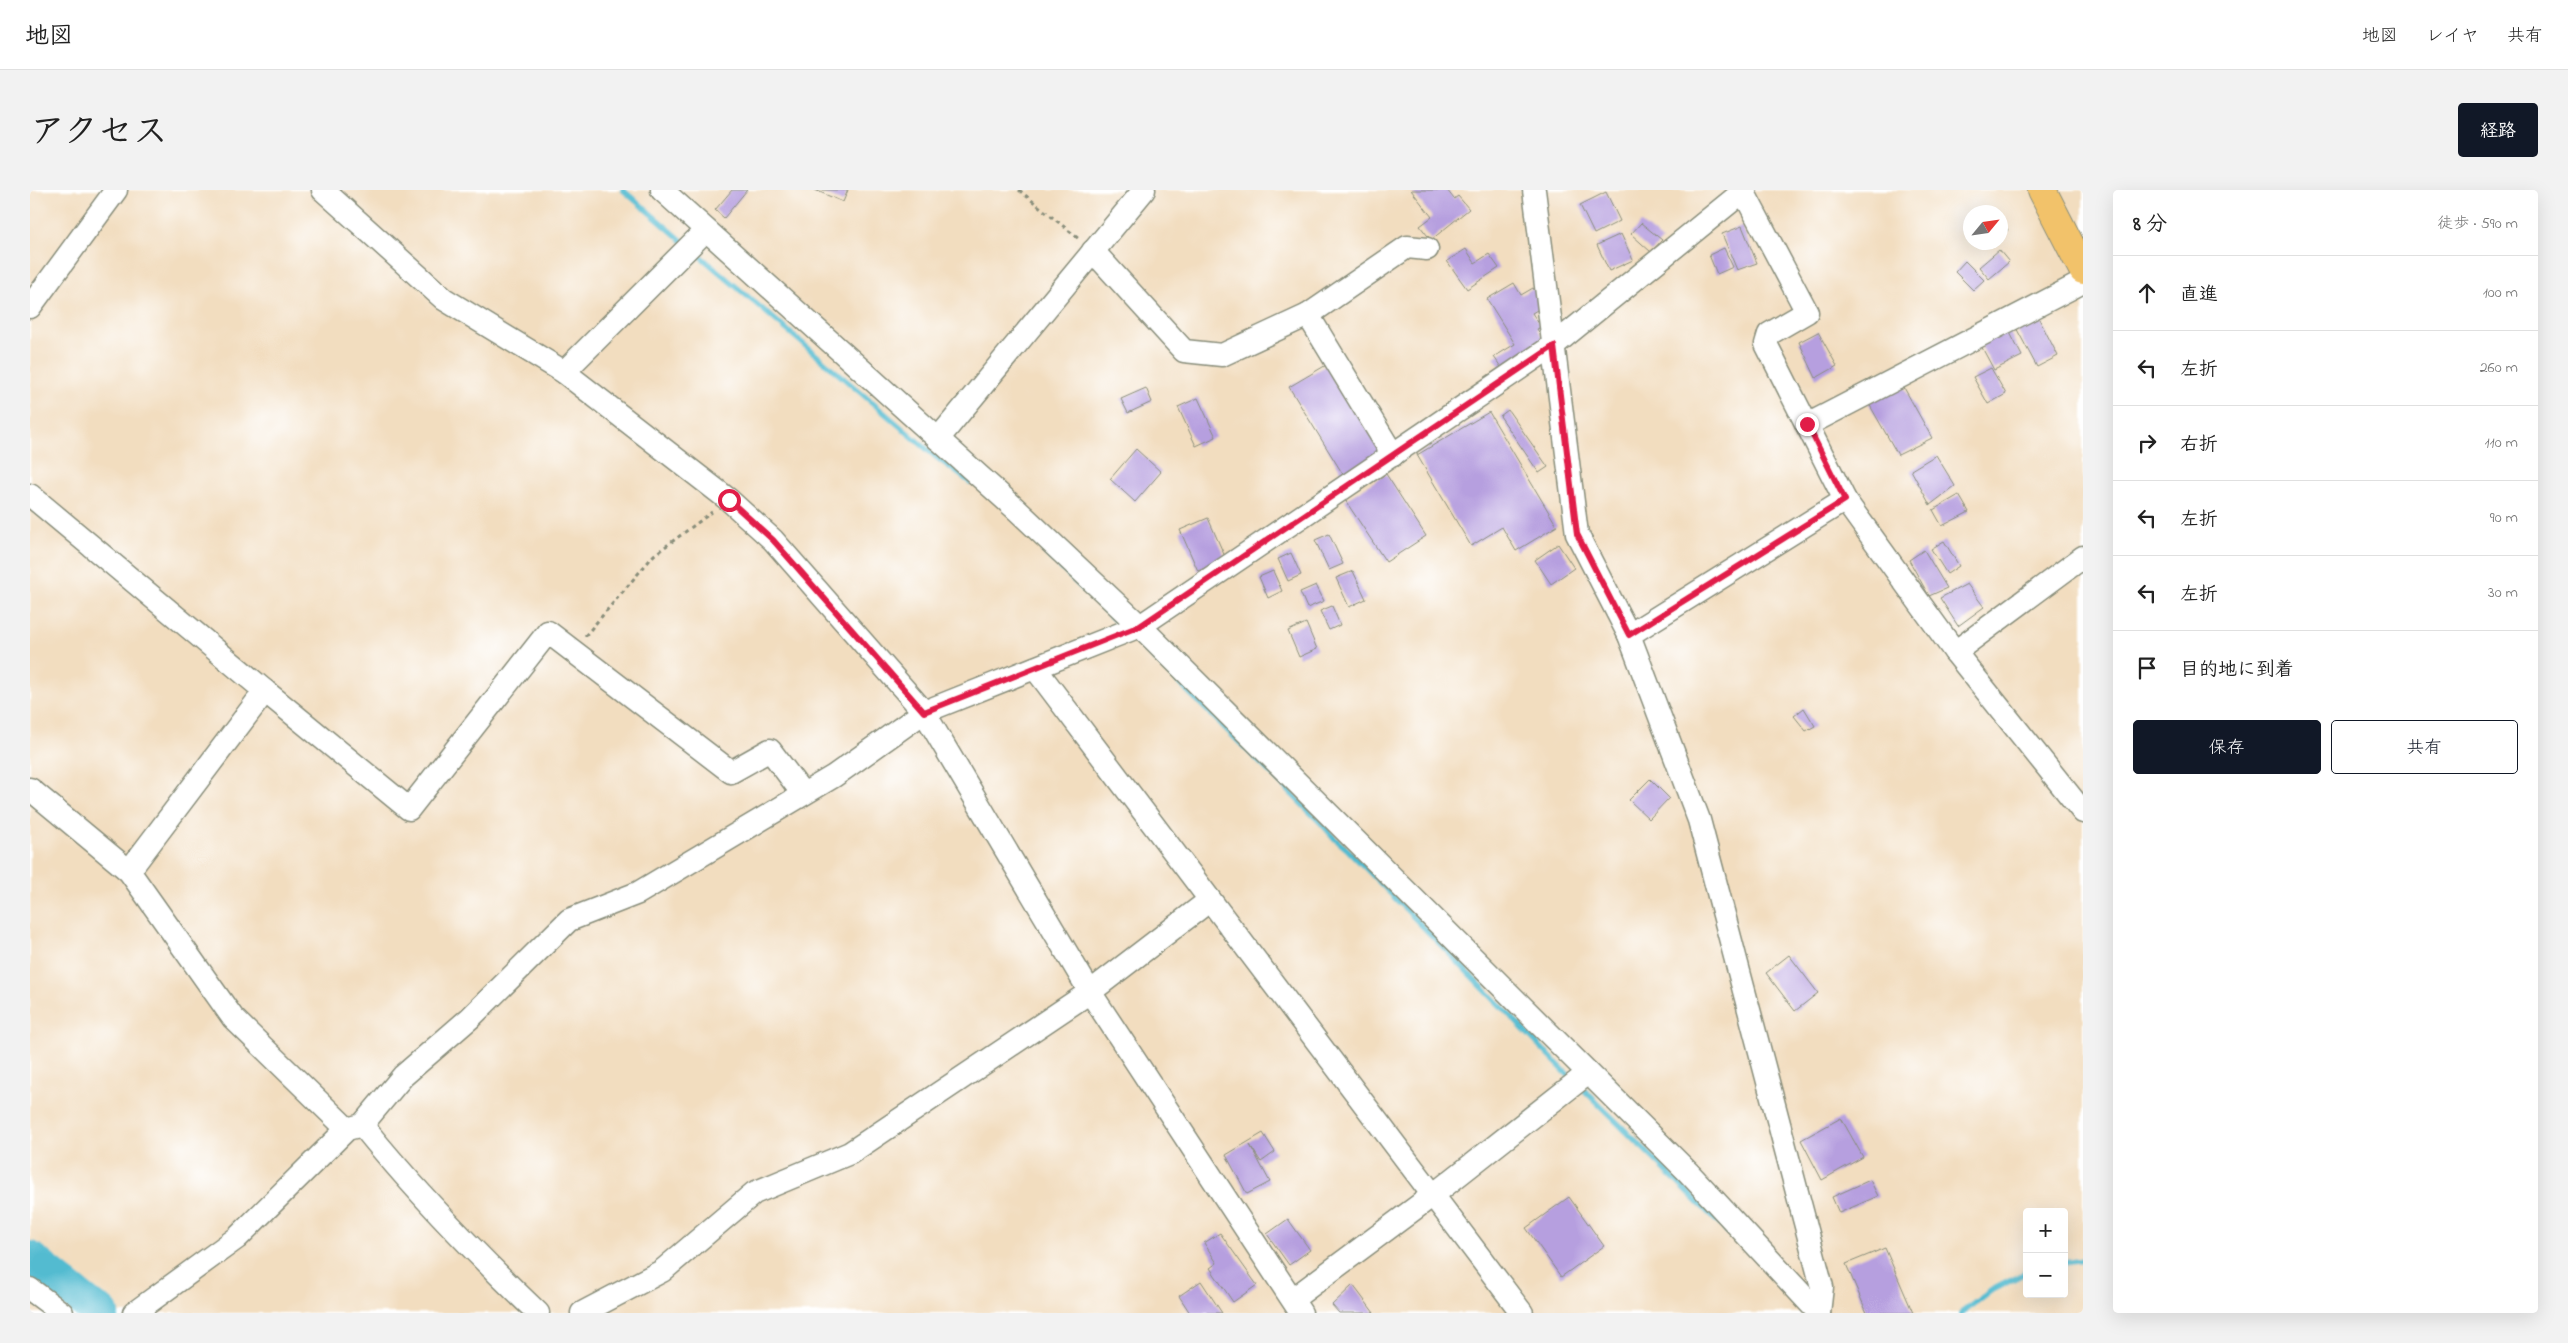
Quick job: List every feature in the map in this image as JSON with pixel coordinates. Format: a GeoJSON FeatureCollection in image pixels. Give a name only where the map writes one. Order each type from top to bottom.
{"type":"FeatureCollection","features":[{"type":"Feature","properties":{"kind":"main road"},"geometry":{"type":"LineString","coordinates":[[2042,190],[2083,270]]}},
{"type":"Feature","properties":{"kind":"street"},"geometry":{"type":"LineString","coordinates":[[30,307],[116,190]]}},
{"type":"Feature","properties":{"kind":"street"},"geometry":{"type":"LineString","coordinates":[[324,190],[444,299],[564,372],[729,500],[773,540],[924,712],[1090,992],[1297,1306],[1432,1195],[1587,1074]]}},
{"type":"Feature","properties":{"kind":"street"},"geometry":{"type":"LineString","coordinates":[[662,190],[1140,626],[1587,1074],[1688,1172],[1819,1313]]}},
{"type":"Feature","properties":{"kind":"street"},"geometry":{"type":"LineString","coordinates":[[938,440],[1144,190]]}},
{"type":"Feature","properties":{"kind":"street"},"geometry":{"type":"LineString","coordinates":[[1534,190],[1577,534],[1629,635],[1699,820],[1822,1288],[1819,1313]]}},
{"type":"Feature","properties":{"kind":"street"},"geometry":{"type":"LineString","coordinates":[[136,1311],[237,1238],[355,1127],[403,1076],[470,1018],[569,920],[638,893],[834,776],[924,712],[1140,626],[1554,346],[1744,191],[1808,312],[1769,334],[1766,344],[1845,500],[1955,652],[2083,812]]}},
{"type":"Feature","properties":{"kind":"street"},"geometry":{"type":"LineString","coordinates":[[564,372],[706,230]]}},
{"type":"Feature","properties":{"kind":"street"},"geometry":{"type":"LineString","coordinates":[[1093,251],[1184,351],[1222,355],[1308,315],[1407,247],[1427,249]]}},
{"type":"Feature","properties":{"kind":"street"},"geometry":{"type":"LineString","coordinates":[[1807,424],[2083,282]]}},
{"type":"Feature","properties":{"kind":"street"},"geometry":{"type":"LineString","coordinates":[[1308,315],[1393,455]]}},
{"type":"Feature","properties":{"kind":"street"},"geometry":{"type":"LineString","coordinates":[[30,495],[409,809],[548,632],[731,772],[770,750],[804,794]]}},
{"type":"Feature","properties":{"kind":"street"},"geometry":{"type":"LineString","coordinates":[[1629,635],[1845,500]]}},
{"type":"Feature","properties":{"kind":"street"},"geometry":{"type":"LineString","coordinates":[[1955,652],[2083,557]]}},
{"type":"Feature","properties":{"kind":"street"},"geometry":{"type":"LineString","coordinates":[[1035,668],[1522,1313]]}},
{"type":"Feature","properties":{"kind":"street"},"geometry":{"type":"LineString","coordinates":[[129,871],[265,691]]}},
{"type":"Feature","properties":{"kind":"street"},"geometry":{"type":"LineString","coordinates":[[30,789],[129,871],[233,1018],[384,1152],[491,1268],[538,1313]]}},
{"type":"Feature","properties":{"kind":"street"},"geometry":{"type":"LineString","coordinates":[[582,1313],[662,1271],[754,1193],[850,1153],[1090,992],[1210,900]]}},
{"type":"Feature","properties":{"kind":"street"},"geometry":{"type":"LineString","coordinates":[[30,1289],[62,1313]]}},
{"type":"Feature","properties":{"kind":"path"},"geometry":{"type":"LineString","coordinates":[[1019,190],[1093,251]]}},
{"type":"Feature","properties":{"kind":"path"},"geometry":{"type":"LineString","coordinates":[[572,651],[654,554],[729,500]]}},
{"type":"Feature","properties":{"kind":"building"},"geometry":{"type":"Polygon","coordinates":[[[732,190],[747,190],[724,218],[715,210],[732,190]]]}},
{"type":"Feature","properties":{"kind":"building"},"geometry":{"type":"Polygon","coordinates":[[[815,190],[848,190],[843,202],[815,190]]]}},
{"type":"Feature","properties":{"kind":"building"},"geometry":{"type":"Polygon","coordinates":[[[1411,190],[1447,190],[1454,199],[1458,196],[1469,209],[1431,240],[1420,226],[1432,217],[1411,190]]]}},
{"type":"Feature","properties":{"kind":"building"},"geometry":{"type":"Polygon","coordinates":[[[1606,192],[1620,221],[1594,234],[1580,205],[1606,192]]]}},
{"type":"Feature","properties":{"kind":"building"},"geometry":{"type":"Polygon","coordinates":[[[1641,223],[1662,240],[1651,252],[1631,234],[1641,223]]]}},
{"type":"Feature","properties":{"kind":"building"},"geometry":{"type":"Polygon","coordinates":[[[1742,226],[1757,263],[1737,270],[1722,234],[1742,226]]]}},
{"type":"Feature","properties":{"kind":"building"},"geometry":{"type":"Polygon","coordinates":[[[1621,234],[1633,260],[1609,271],[1597,245],[1621,234]]]}},
{"type":"Feature","properties":{"kind":"building"},"geometry":{"type":"Polygon","coordinates":[[[1724,248],[1733,267],[1717,274],[1709,255],[1724,248]]]}},
{"type":"Feature","properties":{"kind":"building"},"geometry":{"type":"Polygon","coordinates":[[[1466,249],[1475,263],[1489,254],[1499,268],[1467,289],[1447,261],[1466,249]]]}},
{"type":"Feature","properties":{"kind":"building"},"geometry":{"type":"Polygon","coordinates":[[[1999,250],[2009,262],[1989,279],[1979,267],[1999,250]]]}},
{"type":"Feature","properties":{"kind":"building"},"geometry":{"type":"Polygon","coordinates":[[[1965,261],[1984,280],[1973,290],[1955,272],[1965,261]]]}},
{"type":"Feature","properties":{"kind":"building"},"geometry":{"type":"Polygon","coordinates":[[[1514,283],[1521,295],[1533,288],[1544,306],[1532,313],[1541,327],[1537,329],[1545,342],[1503,370],[1494,357],[1515,344],[1487,299],[1514,283]]]}},
{"type":"Feature","properties":{"kind":"building"},"geometry":{"type":"Polygon","coordinates":[[[2035,311],[2058,356],[2037,367],[2013,322],[2035,311]]]}},
{"type":"Feature","properties":{"kind":"building"},"geometry":{"type":"Polygon","coordinates":[[[2006,325],[2022,356],[1994,370],[1978,340],[2006,325]]]}},
{"type":"Feature","properties":{"kind":"building"},"geometry":{"type":"Polygon","coordinates":[[[1818,332],[1837,366],[1816,378],[1799,342],[1818,332]]]}},
{"type":"Feature","properties":{"kind":"building"},"geometry":{"type":"Polygon","coordinates":[[[1328,364],[1383,452],[1344,476],[1289,387],[1328,364]]]}},
{"type":"Feature","properties":{"kind":"building"},"geometry":{"type":"Polygon","coordinates":[[[1991,368],[2006,394],[1988,404],[1973,377],[1991,368]]]}},
{"type":"Feature","properties":{"kind":"building"},"geometry":{"type":"Polygon","coordinates":[[[1902,384],[1932,438],[1898,455],[1868,402],[1902,384]]]}},
{"type":"Feature","properties":{"kind":"building"},"geometry":{"type":"Polygon","coordinates":[[[1146,388],[1152,402],[1128,413],[1121,399],[1146,388]]]}},
{"type":"Feature","properties":{"kind":"building"},"geometry":{"type":"Polygon","coordinates":[[[1198,398],[1216,437],[1196,446],[1178,407],[1198,398]]]}},
{"type":"Feature","properties":{"kind":"building"},"geometry":{"type":"Polygon","coordinates":[[[1508,410],[1548,467],[1539,473],[1500,416],[1508,410]]]}},
{"type":"Feature","properties":{"kind":"building"},"geometry":{"type":"Polygon","coordinates":[[[1489,412],[1557,526],[1516,551],[1502,527],[1471,546],[1417,455],[1489,412]]]}},
{"type":"Feature","properties":{"kind":"building"},"geometry":{"type":"Polygon","coordinates":[[[1136,449],[1161,472],[1135,502],[1110,479],[1136,449]]]}},
{"type":"Feature","properties":{"kind":"building"},"geometry":{"type":"Polygon","coordinates":[[[1936,455],[1955,486],[1930,505],[1911,470],[1936,455]]]}},
{"type":"Feature","properties":{"kind":"building"},"geometry":{"type":"Polygon","coordinates":[[[1386,474],[1426,536],[1386,562],[1345,500],[1386,474]]]}},
{"type":"Feature","properties":{"kind":"building"},"geometry":{"type":"Polygon","coordinates":[[[1959,495],[1969,512],[1942,526],[1933,510],[1959,495]]]}},
{"type":"Feature","properties":{"kind":"building"},"geometry":{"type":"Polygon","coordinates":[[[1208,518],[1226,559],[1198,571],[1180,530],[1208,518]]]}},
{"type":"Feature","properties":{"kind":"building"},"geometry":{"type":"Polygon","coordinates":[[[1329,534],[1343,564],[1329,570],[1315,540],[1329,534]]]}},
{"type":"Feature","properties":{"kind":"building"},"geometry":{"type":"Polygon","coordinates":[[[1944,541],[1959,566],[1947,574],[1931,549],[1944,541]]]}},
{"type":"Feature","properties":{"kind":"building"},"geometry":{"type":"Polygon","coordinates":[[[1558,544],[1574,568],[1551,584],[1535,560],[1558,544]]]}},
{"type":"Feature","properties":{"kind":"building"},"geometry":{"type":"Polygon","coordinates":[[[1924,550],[1947,588],[1929,596],[1909,560],[1924,550]]]}},
{"type":"Feature","properties":{"kind":"building"},"geometry":{"type":"Polygon","coordinates":[[[1291,553],[1301,575],[1288,581],[1278,559],[1291,553]]]}},
{"type":"Feature","properties":{"kind":"building"},"geometry":{"type":"Polygon","coordinates":[[[1273,571],[1282,591],[1268,598],[1259,577],[1273,571]]]}},
{"type":"Feature","properties":{"kind":"building"},"geometry":{"type":"Polygon","coordinates":[[[1353,571],[1366,599],[1349,607],[1336,578],[1353,571]]]}},
{"type":"Feature","properties":{"kind":"building"},"geometry":{"type":"Polygon","coordinates":[[[1967,584],[1984,607],[1958,626],[1940,598],[1967,584]]]}},
{"type":"Feature","properties":{"kind":"building"},"geometry":{"type":"Polygon","coordinates":[[[1316,585],[1324,601],[1307,608],[1300,592],[1316,585]]]}},
{"type":"Feature","properties":{"kind":"building"},"geometry":{"type":"Polygon","coordinates":[[[1332,606],[1340,625],[1329,630],[1320,611],[1332,606]]]}},
{"type":"Feature","properties":{"kind":"building"},"geometry":{"type":"Polygon","coordinates":[[[1306,623],[1317,649],[1299,657],[1288,631],[1306,623]]]}},
{"type":"Feature","properties":{"kind":"building"},"geometry":{"type":"Polygon","coordinates":[[[1804,708],[1815,726],[1806,731],[1794,716],[1804,708]]]}},
{"type":"Feature","properties":{"kind":"building"},"geometry":{"type":"Polygon","coordinates":[[[1650,779],[1669,798],[1649,819],[1629,800],[1650,779]]]}},
{"type":"Feature","properties":{"kind":"building"},"geometry":{"type":"Polygon","coordinates":[[[1789,955],[1818,993],[1795,1011],[1766,973],[1789,955]]]}},
{"type":"Feature","properties":{"kind":"building"},"geometry":{"type":"Polygon","coordinates":[[[1841,1118],[1863,1157],[1822,1180],[1801,1140],[1841,1118]]]}},
{"type":"Feature","properties":{"kind":"building"},"geometry":{"type":"Polygon","coordinates":[[[1263,1133],[1275,1152],[1261,1162],[1250,1145],[1270,1182],[1247,1194],[1226,1155],[1263,1133]]]}},
{"type":"Feature","properties":{"kind":"building"},"geometry":{"type":"Polygon","coordinates":[[[1870,1180],[1878,1196],[1839,1213],[1832,1197],[1870,1180]]]}},
{"type":"Feature","properties":{"kind":"building"},"geometry":{"type":"Polygon","coordinates":[[[1569,1197],[1604,1246],[1561,1277],[1526,1228],[1569,1197]]]}},
{"type":"Feature","properties":{"kind":"building"},"geometry":{"type":"Polygon","coordinates":[[[1288,1219],[1310,1250],[1289,1265],[1267,1234],[1288,1219]]]}},
{"type":"Feature","properties":{"kind":"building"},"geometry":{"type":"Polygon","coordinates":[[[1220,1233],[1257,1285],[1233,1302],[1210,1268],[1217,1263],[1204,1243],[1220,1233]]]}},
{"type":"Feature","properties":{"kind":"building"},"geometry":{"type":"Polygon","coordinates":[[[1885,1248],[1913,1313],[1867,1313],[1846,1264],[1885,1248]]]}},
{"type":"Feature","properties":{"kind":"building"},"geometry":{"type":"Polygon","coordinates":[[[1201,1281],[1222,1313],[1190,1313],[1179,1296],[1201,1281]]]}},
{"type":"Feature","properties":{"kind":"building"},"geometry":{"type":"Polygon","coordinates":[[[1353,1285],[1374,1313],[1339,1313],[1332,1305],[1353,1285]]]}},
{"type":"Feature","properties":{"kind":"waterway"},"geometry":{"type":"LineString","coordinates":[[623,190],[686,244]]}},
{"type":"Feature","properties":{"kind":"waterway"},"geometry":{"type":"LineString","coordinates":[[693,250],[936,457],[970,482]]}},
{"type":"Feature","properties":{"kind":"waterway"},"geometry":{"type":"LineString","coordinates":[[1044,551],[1123,628]]}},
{"type":"Feature","properties":{"kind":"waterway"},"geometry":{"type":"LineString","coordinates":[[1130,634],[1348,850],[1573,1080]]}},
{"type":"Feature","properties":{"kind":"waterway"},"geometry":{"type":"LineString","coordinates":[[1580,1086],[1728,1232]]}},
{"type":"Feature","properties":{"kind":"waterway"},"geometry":{"type":"LineString","coordinates":[[30,1258],[90,1306],[102,1313]]}},
{"type":"Feature","properties":{"kind":"waterway"},"geometry":{"type":"LineString","coordinates":[[2068,1262],[2083,1260]]}},
{"type":"Feature","properties":{"kind":"waterway"},"geometry":{"type":"LineString","coordinates":[[1961,1313],[1992,1290],[2023,1274]]}},
{"type":"Feature","properties":{"kind":"route"},"geometry":{"type":"LineString","coordinates":[[729,500],[773,540],[924,712],[1140,626],[1554,346],[1577,534],[1629,635],[1845,500],[1807,424]]}}]}
